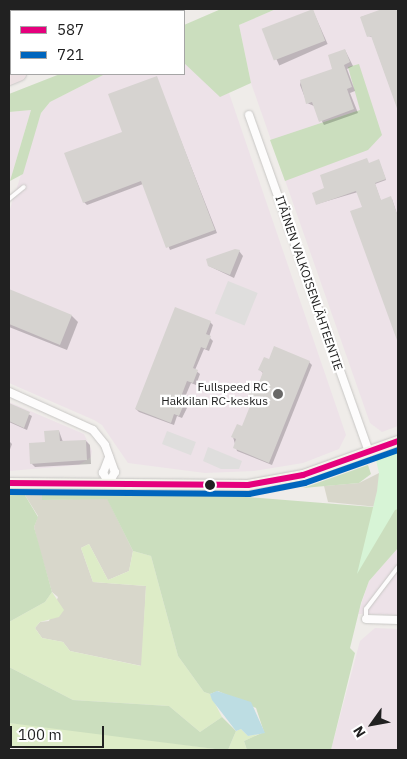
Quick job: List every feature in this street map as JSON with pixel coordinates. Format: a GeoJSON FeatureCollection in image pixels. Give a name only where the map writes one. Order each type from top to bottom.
{"type":"FeatureCollection","features":[{"type":"Feature","properties":{"kind":"main road"},"geometry":{"type":"LineString","coordinates":[[9,483],[248,485],[282,481],[398,441]]}},
{"type":"Feature","properties":{"kind":"street","name":"ITÄINEN VALKOISENLÄHTEENTIE"},"geometry":{"type":"LineString","coordinates":[[249,115],[369,452]]}},
{"type":"Feature","properties":{"kind":"street"},"geometry":{"type":"LineString","coordinates":[[9,392],[93,430],[105,445],[109,457],[103,472],[109,483]]}},
{"type":"Feature","properties":{"kind":"street"},"geometry":{"type":"LineString","coordinates":[[366,619],[398,620]]}},
{"type":"Feature","properties":{"kind":"lane"},"geometry":{"type":"LineString","coordinates":[[9,200],[24,187]]}},
{"type":"Feature","properties":{"kind":"lane"},"geometry":{"type":"LineString","coordinates":[[366,619],[366,609],[398,567]]}},
{"type":"Feature","properties":{"kind":"shaded area"},"geometry":{"type":"Polygon","coordinates":[[[276,9],[398,9],[398,426],[382,432],[370,423],[251,83],[239,25],[276,9]]]}},
{"type":"Feature","properties":{"kind":"shaded area"},"geometry":{"type":"Polygon","coordinates":[[[185,64],[220,96],[229,93],[346,435],[339,449],[303,463],[254,471],[205,473],[128,463],[102,425],[9,383],[9,212],[41,113],[50,102],[103,75],[185,75],[185,64]]]}},
{"type":"Feature","properties":{"kind":"shaded area"},"geometry":{"type":"Polygon","coordinates":[[[31,110],[10,181],[9,184],[9,112],[31,110]]]}},
{"type":"Feature","properties":{"kind":"shaded area"},"geometry":{"type":"Polygon","coordinates":[[[228,281],[258,293],[245,325],[215,313],[228,281]]]}},
{"type":"Feature","properties":{"kind":"shaded area"},"geometry":{"type":"Polygon","coordinates":[[[9,402],[84,434],[92,451],[91,457],[79,465],[9,471],[9,402]]]}},
{"type":"Feature","properties":{"kind":"shaded area"},"geometry":{"type":"Polygon","coordinates":[[[167,431],[196,442],[191,455],[162,444],[167,431]]]}},
{"type":"Feature","properties":{"kind":"shaded area"},"geometry":{"type":"Polygon","coordinates":[[[208,447],[242,461],[239,469],[221,469],[203,461],[208,447]]]}},
{"type":"Feature","properties":{"kind":"shaded area"},"geometry":{"type":"Polygon","coordinates":[[[379,473],[398,509],[328,502],[324,486],[359,483],[379,473]]]}},
{"type":"Feature","properties":{"kind":"shaded area"},"geometry":{"type":"Polygon","coordinates":[[[42,491],[43,500],[107,498],[133,551],[129,571],[108,580],[89,544],[81,548],[93,582],[146,586],[142,666],[70,651],[63,642],[42,638],[35,628],[40,622],[49,621],[58,597],[52,592],[38,544],[34,527],[38,516],[23,492],[42,491]]]}},
{"type":"Feature","properties":{"kind":"shaded area"},"geometry":{"type":"Polygon","coordinates":[[[398,548],[398,615],[358,614],[369,581],[398,548]]]}},
{"type":"Feature","properties":{"kind":"shaded area"},"geometry":{"type":"Polygon","coordinates":[[[375,628],[398,629],[398,750],[331,750],[360,641],[375,628]]]}},
{"type":"Feature","properties":{"kind":"green space"},"geometry":{"type":"Polygon","coordinates":[[[25,9],[90,9],[54,10],[22,10],[25,9]]]}},
{"type":"Feature","properties":{"kind":"green space"},"geometry":{"type":"Polygon","coordinates":[[[221,9],[276,9],[239,25],[251,83],[220,97],[185,64],[185,25],[221,9]]]}},
{"type":"Feature","properties":{"kind":"green space"},"geometry":{"type":"Polygon","coordinates":[[[359,64],[382,135],[368,150],[285,181],[270,140],[360,110],[348,67],[359,64]]]}},
{"type":"Feature","properties":{"kind":"green space"},"geometry":{"type":"Polygon","coordinates":[[[57,75],[103,75],[50,102],[41,113],[23,174],[10,181],[31,110],[9,112],[9,94],[57,75]]]}},
{"type":"Feature","properties":{"kind":"green space"},"geometry":{"type":"Polygon","coordinates":[[[398,451],[398,509],[395,510],[357,574],[377,491],[379,473],[376,460],[398,451]]]}},
{"type":"Feature","properties":{"kind":"green space"},"geometry":{"type":"Polygon","coordinates":[[[368,465],[371,474],[359,483],[303,488],[368,465]]]}},
{"type":"Feature","properties":{"kind":"green space"},"geometry":{"type":"Polygon","coordinates":[[[42,491],[223,495],[398,509],[398,548],[369,581],[361,603],[350,648],[355,653],[331,750],[247,750],[244,741],[264,732],[256,708],[218,691],[210,694],[204,692],[178,656],[151,556],[133,551],[107,499],[42,500],[42,491]]]}},
{"type":"Feature","properties":{"kind":"green space"},"geometry":{"type":"Polygon","coordinates":[[[9,492],[23,492],[38,517],[34,527],[52,592],[45,602],[9,622],[9,492]]]}},
{"type":"Feature","properties":{"kind":"green space"},"geometry":{"type":"Polygon","coordinates":[[[89,544],[108,580],[129,571],[133,551],[151,556],[178,656],[204,692],[210,694],[222,717],[200,732],[169,706],[73,700],[9,667],[9,622],[45,602],[52,592],[64,610],[59,617],[40,622],[35,628],[42,638],[63,642],[70,651],[141,666],[146,586],[93,582],[81,548],[89,544]]]}},
{"type":"Feature","properties":{"kind":"green space"},"geometry":{"type":"Polygon","coordinates":[[[9,667],[73,700],[169,706],[200,732],[222,717],[236,731],[228,750],[223,750],[9,723],[9,667]]]}},
{"type":"Feature","properties":{"kind":"green space"},"geometry":{"type":"Polygon","coordinates":[[[9,723],[53,727],[223,750],[34,750],[9,746],[9,723]]]}},
{"type":"Feature","properties":{"kind":"green space"},"geometry":{"type":"Polygon","coordinates":[[[241,729],[248,736],[259,734],[244,741],[247,750],[228,750],[236,731],[241,729]]]}},
{"type":"Feature","properties":{"kind":"water"},"geometry":{"type":"Polygon","coordinates":[[[217,691],[251,702],[265,733],[248,736],[241,729],[236,731],[212,700],[210,694],[217,691]]]}},
{"type":"Feature","properties":{"kind":"building"},"geometry":{"type":"Polygon","coordinates":[[[313,9],[325,41],[274,60],[262,29],[313,9]]]}},
{"type":"Feature","properties":{"kind":"building"},"geometry":{"type":"Polygon","coordinates":[[[382,9],[398,9],[398,111],[371,36],[367,37],[360,17],[382,9]]]}},
{"type":"Feature","properties":{"kind":"building"},"geometry":{"type":"Polygon","coordinates":[[[345,49],[350,62],[344,65],[352,87],[347,89],[354,109],[319,122],[312,102],[306,104],[300,80],[332,69],[328,55],[345,49]]]}},
{"type":"Feature","properties":{"kind":"building"},"geometry":{"type":"Polygon","coordinates":[[[157,76],[215,230],[166,248],[141,181],[83,203],[64,153],[122,132],[108,94],[157,76]]]}},
{"type":"Feature","properties":{"kind":"building"},"geometry":{"type":"Polygon","coordinates":[[[367,158],[369,163],[379,159],[386,179],[375,183],[381,200],[391,196],[398,217],[398,343],[350,211],[362,207],[356,191],[316,205],[312,193],[324,188],[320,175],[367,158]]]}},
{"type":"Feature","properties":{"kind":"building"},"geometry":{"type":"Polygon","coordinates":[[[235,249],[240,250],[230,275],[208,266],[206,259],[235,249]]]}},
{"type":"Feature","properties":{"kind":"building"},"geometry":{"type":"Polygon","coordinates":[[[9,289],[72,315],[60,345],[9,324],[9,289]]]}},
{"type":"Feature","properties":{"kind":"building"},"geometry":{"type":"Polygon","coordinates":[[[175,307],[211,321],[206,334],[211,336],[206,349],[201,347],[193,368],[198,370],[193,383],[187,381],[179,402],[184,404],[179,416],[174,414],[171,423],[135,409],[175,307]]]}},
{"type":"Feature","properties":{"kind":"building"},"geometry":{"type":"Polygon","coordinates":[[[274,346],[310,361],[269,463],[233,448],[236,439],[231,437],[237,424],[242,426],[250,406],[245,404],[250,391],[255,393],[263,372],[258,370],[264,357],[269,359],[274,346]]]}},
{"type":"Feature","properties":{"kind":"building"},"geometry":{"type":"Polygon","coordinates":[[[9,403],[30,412],[24,428],[9,421],[9,403]]]}},
{"type":"Feature","properties":{"kind":"building"},"geometry":{"type":"Polygon","coordinates":[[[59,430],[60,441],[86,440],[87,460],[30,464],[29,443],[45,442],[44,431],[59,430]]]}},
{"type":"Feature","properties":{"kind":"transit line","name":"587"},"geometry":{"type":"LineString","coordinates":[[9,483],[248,485],[303,475],[398,441]]}},
{"type":"Feature","properties":{"kind":"transit line","name":"721"},"geometry":{"type":"LineString","coordinates":[[9,492],[249,494],[305,483],[398,450]]}},
{"type":"Feature","properties":{"kind":"place","name":"Fullspeed RC Hakkilan RC-keskus"},"geometry":{"type":"Point","coordinates":[278,394]}}]}
